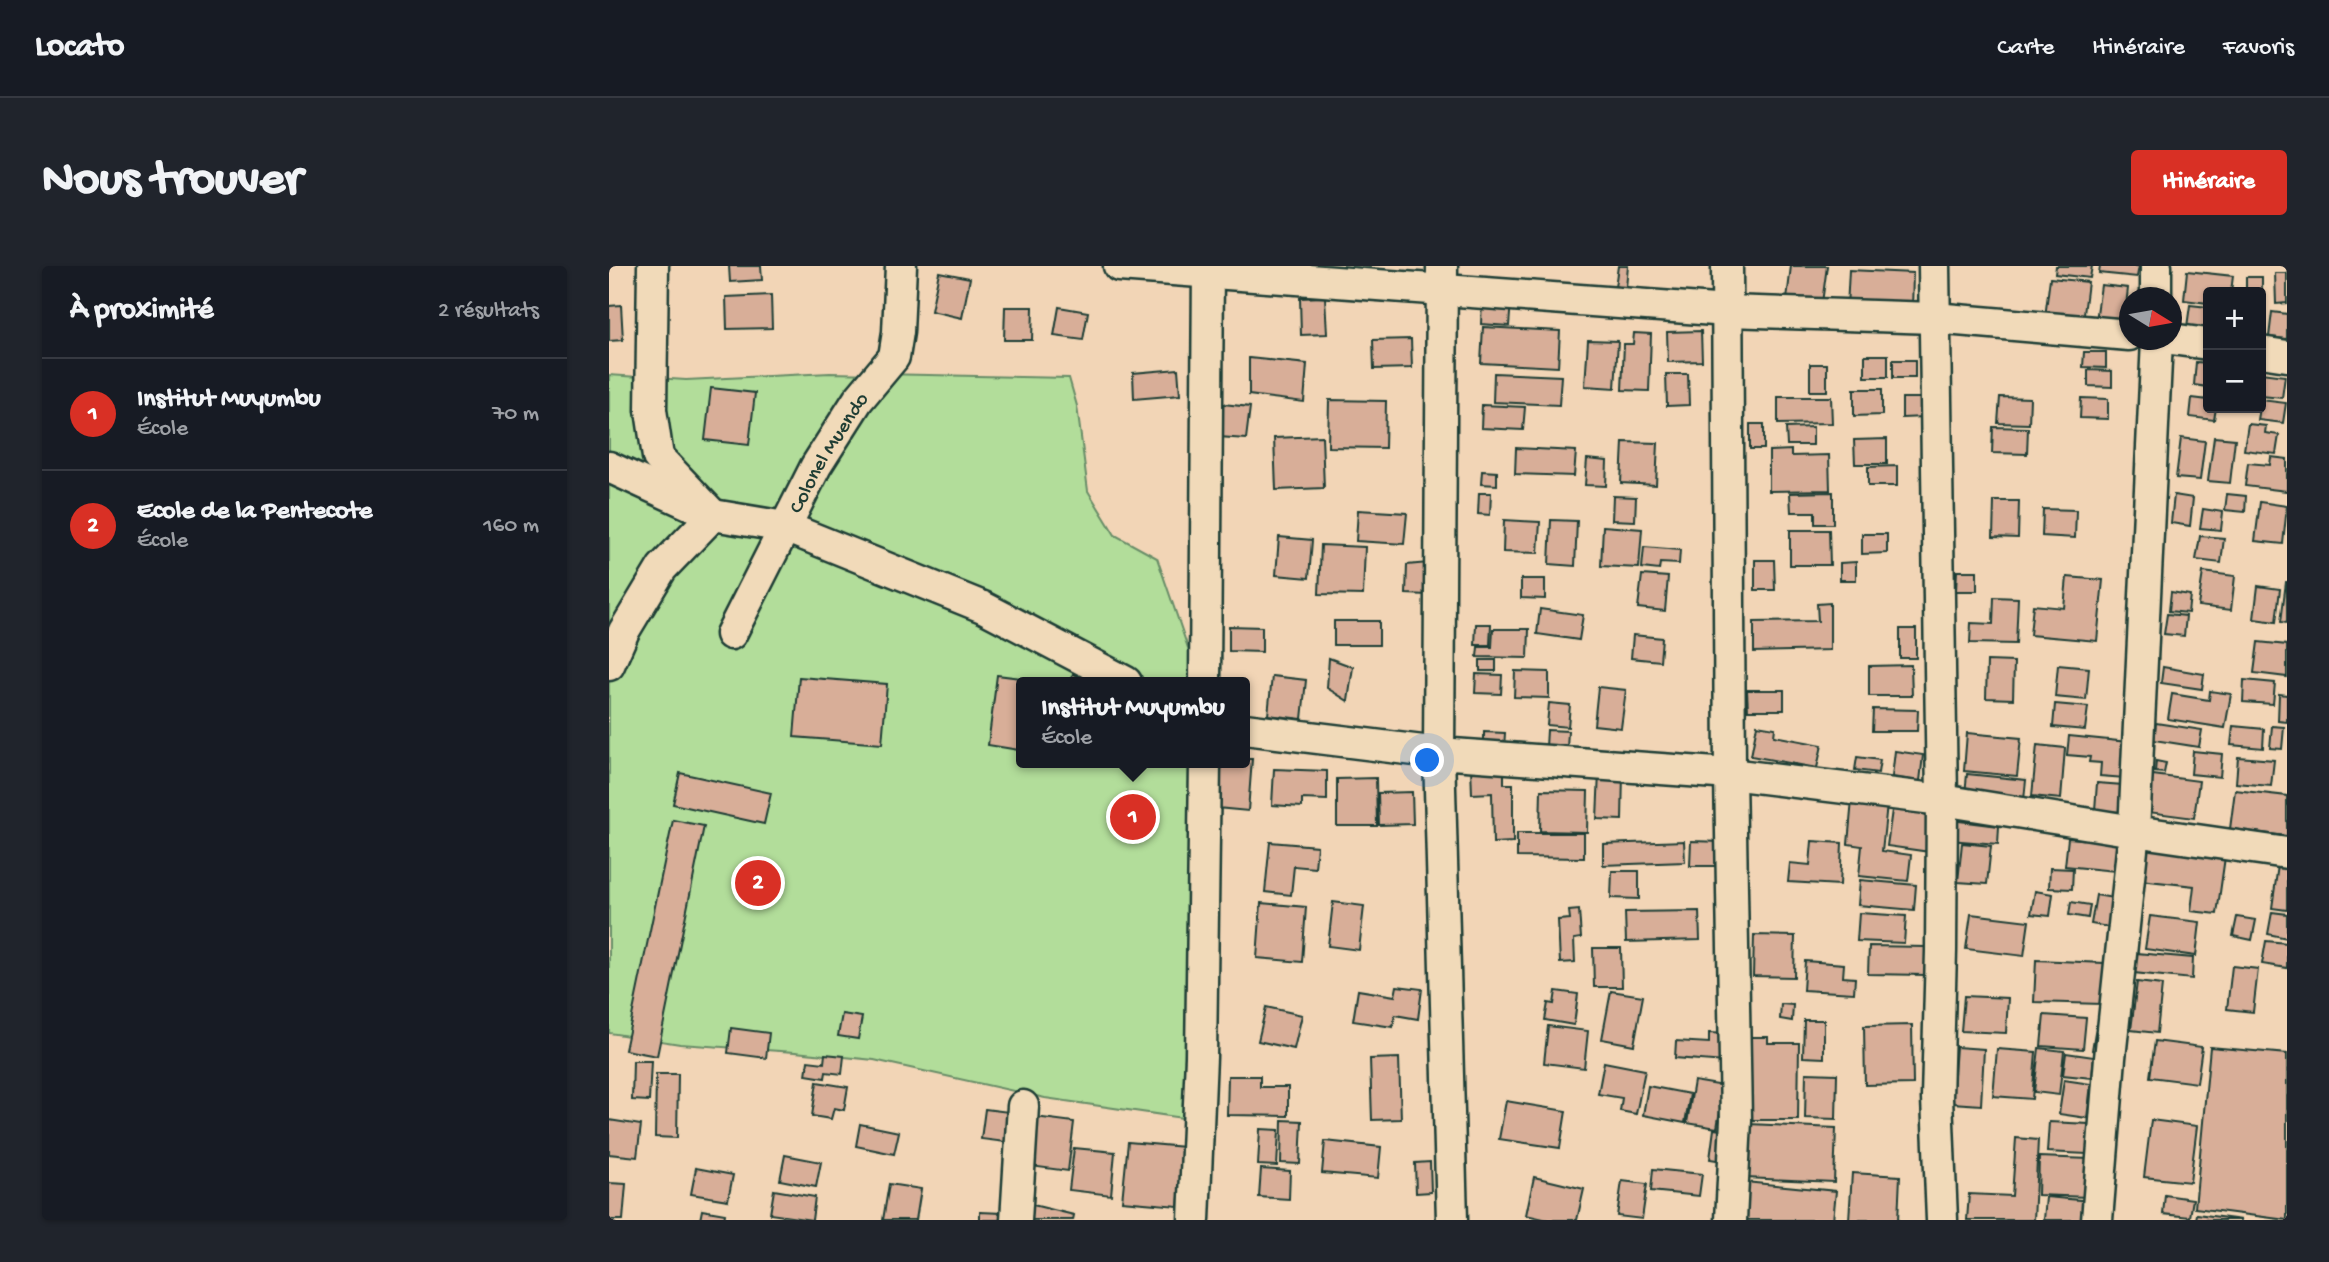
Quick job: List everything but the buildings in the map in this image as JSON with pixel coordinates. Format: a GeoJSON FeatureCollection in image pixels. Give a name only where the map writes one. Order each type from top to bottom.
{"type":"FeatureCollection","features":[{"type":"Feature","properties":{"kind":"street"},"geometry":{"type":"LineString","coordinates":[[653,266],[651,410],[658,457],[713,515]]}},
{"type":"Feature","properties":{"kind":"street","name":"Colonel Muendo"},"geometry":{"type":"LineString","coordinates":[[731,634],[816,466],[858,400],[894,357],[901,266]]}},
{"type":"Feature","properties":{"kind":"street"},"geometry":{"type":"LineString","coordinates":[[1118,266],[1442,278],[1728,311],[1934,318],[2119,333]]}},
{"type":"Feature","properties":{"kind":"street"},"geometry":{"type":"LineString","coordinates":[[1727,266],[1730,774],[1736,1120],[1731,1220]]}},
{"type":"Feature","properties":{"kind":"street"},"geometry":{"type":"LineString","coordinates":[[1934,266],[1942,800],[1937,1098],[1942,1220]]}},
{"type":"Feature","properties":{"kind":"street"},"geometry":{"type":"LineString","coordinates":[[2156,266],[2156,287]]}},
{"type":"Feature","properties":{"kind":"street"},"geometry":{"type":"LineString","coordinates":[[1205,677],[1208,269]]}},
{"type":"Feature","properties":{"kind":"street"},"geometry":{"type":"LineString","coordinates":[[1442,278],[1439,753],[1452,1220]]}},
{"type":"Feature","properties":{"kind":"street"},"geometry":{"type":"LineString","coordinates":[[2182,340],[2203,343]]}},
{"type":"Feature","properties":{"kind":"street"},"geometry":{"type":"LineString","coordinates":[[2097,1220],[2110,1058],[2134,831],[2157,350]]}},
{"type":"Feature","properties":{"kind":"street"},"geometry":{"type":"LineString","coordinates":[[2266,353],[2287,356]]}},
{"type":"Feature","properties":{"kind":"street"},"geometry":{"type":"LineString","coordinates":[[609,467],[713,515],[785,527],[983,607],[1116,677]]}},
{"type":"Feature","properties":{"kind":"street"},"geometry":{"type":"LineString","coordinates":[[609,665],[624,631],[661,568],[713,515]]}},
{"type":"Feature","properties":{"kind":"street"},"geometry":{"type":"LineString","coordinates":[[1250,730],[1439,753],[1730,774],[1942,800],[2287,852]]}},
{"type":"Feature","properties":{"kind":"street"},"geometry":{"type":"LineString","coordinates":[[1194,1220],[1201,1058],[1205,768]]}},
{"type":"Feature","properties":{"kind":"street"},"geometry":{"type":"LineString","coordinates":[[1016,1220],[1023,1106]]}},
{"type":"Feature","properties":{"kind":"green space"},"geometry":{"type":"Polygon","coordinates":[[[830,373],[1069,378],[1077,406],[1088,491],[1115,535],[1157,558],[1189,651],[1189,677],[1016,677],[1016,768],[1189,768],[1189,917],[1183,1118],[1045,1098],[874,1060],[680,1044],[609,1033],[609,375],[686,380],[830,373]]]}},
{"type":"Feature","properties":{"kind":"place","name":"Institut Muyumbu"},"geometry":{"type":"Point","coordinates":[1133,817]}},
{"type":"Feature","properties":{"kind":"place","name":"Ecole de la Pentecote"},"geometry":{"type":"Point","coordinates":[758,883]}}]}
